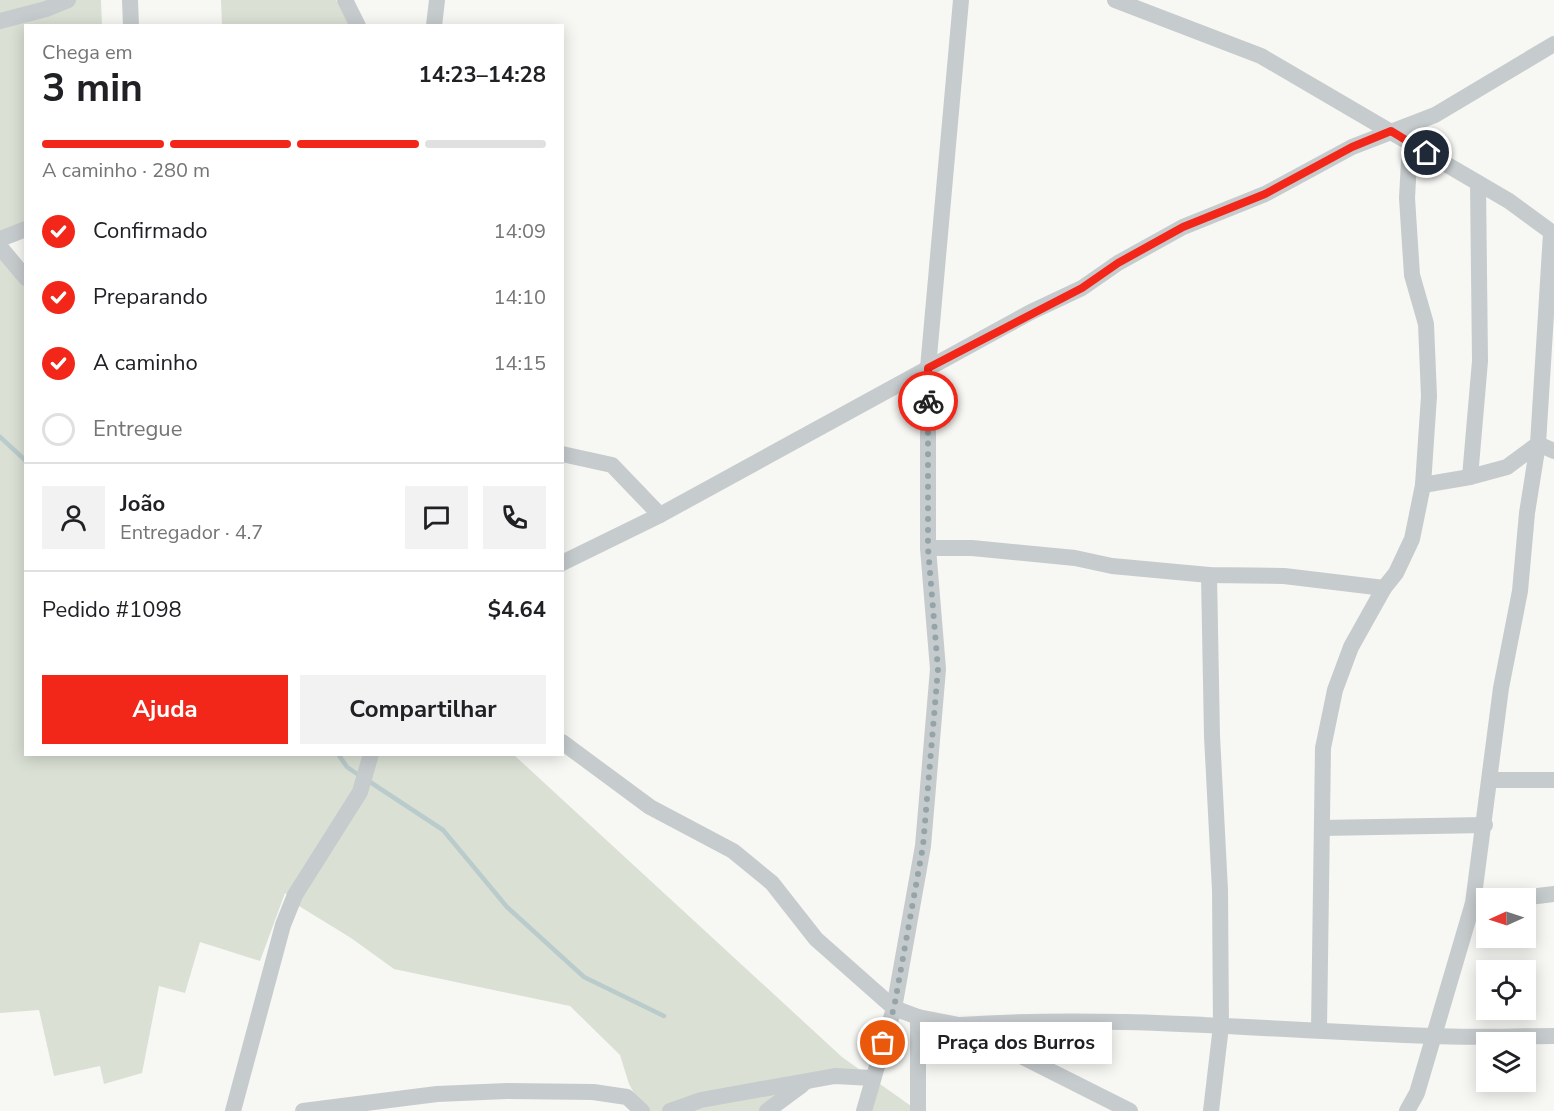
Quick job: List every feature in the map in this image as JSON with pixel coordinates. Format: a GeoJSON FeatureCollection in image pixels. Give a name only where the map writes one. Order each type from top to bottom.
{"type":"FeatureCollection","features":[{"type":"Feature","properties":{"kind":"street"},"geometry":{"type":"LineString","coordinates":[[0,21],[46,9],[68,0]]}},
{"type":"Feature","properties":{"kind":"street"},"geometry":{"type":"LineString","coordinates":[[130,0],[131,24]]}},
{"type":"Feature","properties":{"kind":"street"},"geometry":{"type":"LineString","coordinates":[[345,0],[357,24]]}},
{"type":"Feature","properties":{"kind":"street"},"geometry":{"type":"LineString","coordinates":[[434,24],[437,0]]}},
{"type":"Feature","properties":{"kind":"street"},"geometry":{"type":"LineString","coordinates":[[864,1111],[894,1008],[923,846],[938,669],[928,548],[928,368],[961,0]]}},
{"type":"Feature","properties":{"kind":"street"},"geometry":{"type":"LineString","coordinates":[[1115,0],[1261,56],[1509,201],[1553,233],[1538,444],[1527,513],[1520,591],[1502,688],[1485,825],[1481,888]]}},
{"type":"Feature","properties":{"kind":"street"},"geometry":{"type":"LineString","coordinates":[[564,562],[660,515],[928,368],[1082,288],[1118,263],[1183,227],[1265,194],[1352,147],[1435,115],[1554,44]]}},
{"type":"Feature","properties":{"kind":"street"},"geometry":{"type":"LineString","coordinates":[[1319,1030],[1323,747],[1335,690],[1351,646],[1384,588],[1396,573],[1412,538],[1424,485],[1429,396],[1426,324],[1412,275],[1407,198],[1410,143]]}},
{"type":"Feature","properties":{"kind":"street"},"geometry":{"type":"LineString","coordinates":[[1470,477],[1480,361],[1478,183]]}},
{"type":"Feature","properties":{"kind":"street"},"geometry":{"type":"LineString","coordinates":[[0,239],[24,230]]}},
{"type":"Feature","properties":{"kind":"street"},"geometry":{"type":"LineString","coordinates":[[0,246],[24,276]]}},
{"type":"Feature","properties":{"kind":"street"},"geometry":{"type":"LineString","coordinates":[[1424,485],[1470,477],[1507,467],[1538,444]]}},
{"type":"Feature","properties":{"kind":"street"},"geometry":{"type":"LineString","coordinates":[[1538,444],[1554,451]]}},
{"type":"Feature","properties":{"kind":"street"},"geometry":{"type":"LineString","coordinates":[[564,454],[612,465],[660,515]]}},
{"type":"Feature","properties":{"kind":"street"},"geometry":{"type":"LineString","coordinates":[[928,548],[972,548],[1076,558],[1112,566],[1209,574],[1284,576],[1384,588]]}},
{"type":"Feature","properties":{"kind":"street"},"geometry":{"type":"LineString","coordinates":[[1209,574],[1212,736],[1220,890],[1221,1026],[1211,1111]]}},
{"type":"Feature","properties":{"kind":"street"},"geometry":{"type":"LineString","coordinates":[[564,743],[650,807],[733,851],[772,883],[816,939],[894,1008],[918,1017],[959,1025],[1124,1020],[1432,1036],[1554,1036]]}},
{"type":"Feature","properties":{"kind":"street"},"geometry":{"type":"LineString","coordinates":[[232,1111],[291,905],[360,792],[369,756]]}},
{"type":"Feature","properties":{"kind":"street"},"geometry":{"type":"LineString","coordinates":[[1491,780],[1554,780]]}},
{"type":"Feature","properties":{"kind":"street"},"geometry":{"type":"LineString","coordinates":[[1322,828],[1485,825]]}},
{"type":"Feature","properties":{"kind":"street"},"geometry":{"type":"LineString","coordinates":[[1536,896],[1554,894]]}},
{"type":"Feature","properties":{"kind":"street"},"geometry":{"type":"LineString","coordinates":[[1407,1111],[1417,1093],[1432,1036],[1476,913]]}},
{"type":"Feature","properties":{"kind":"street"},"geometry":{"type":"LineString","coordinates":[[918,1017],[918,1111]]}},
{"type":"Feature","properties":{"kind":"street"},"geometry":{"type":"LineString","coordinates":[[959,1025],[1130,1111]]}},
{"type":"Feature","properties":{"kind":"street"},"geometry":{"type":"LineString","coordinates":[[670,1111],[701,1100],[835,1076],[872,1078]]}},
{"type":"Feature","properties":{"kind":"street"},"geometry":{"type":"LineString","coordinates":[[767,1111],[806,1082]]}},
{"type":"Feature","properties":{"kind":"street"},"geometry":{"type":"LineString","coordinates":[[303,1111],[437,1094],[507,1091],[593,1092],[627,1097],[642,1111]]}},
{"type":"Feature","properties":{"kind":"shaded area"},"geometry":{"type":"Polygon","coordinates":[[[0,0],[101,0],[102,24],[24,24],[24,229],[0,239],[0,0]]]}},
{"type":"Feature","properties":{"kind":"shaded area"},"geometry":{"type":"Polygon","coordinates":[[[221,0],[336,0],[351,24],[222,24],[221,0]]]}},
{"type":"Feature","properties":{"kind":"shaded area"},"geometry":{"type":"Polygon","coordinates":[[[0,247],[24,277],[24,756],[515,756],[842,1057],[872,1078],[835,1076],[767,1111],[644,1111],[629,1084],[620,1055],[570,1006],[394,969],[351,938],[299,906],[285,893],[260,961],[200,942],[185,993],[159,986],[142,1073],[104,1084],[100,1066],[54,1076],[39,1010],[0,1013],[0,247]]]}},
{"type":"Feature","properties":{"kind":"shaded area"},"geometry":{"type":"Polygon","coordinates":[[[872,1078],[918,1111],[864,1111],[872,1078]]]}},
{"type":"Feature","properties":{"kind":"waterway"},"geometry":{"type":"LineString","coordinates":[[0,437],[24,459]]}},
{"type":"Feature","properties":{"kind":"waterway"},"geometry":{"type":"LineString","coordinates":[[339,756],[347,767],[360,776]]}},
{"type":"Feature","properties":{"kind":"waterway"},"geometry":{"type":"LineString","coordinates":[[367,780],[443,830],[507,907],[584,977],[664,1016]]}},
{"type":"Feature","properties":{"kind":"way so far"},"geometry":{"type":"LineString","coordinates":[[883,1043],[894,1008],[923,846],[938,669],[928,548],[928,401]]}},
{"type":"Feature","properties":{"kind":"place","name":"Praça dos Burros"},"geometry":{"type":"Point","coordinates":[883,1043]}},
{"type":"Feature","properties":{"kind":"route"},"geometry":{"type":"LineString","coordinates":[[928,401],[928,368],[1031,312],[1082,288],[1118,263],[1183,227],[1265,194],[1352,147],[1391,131],[1427,153]]}}]}
